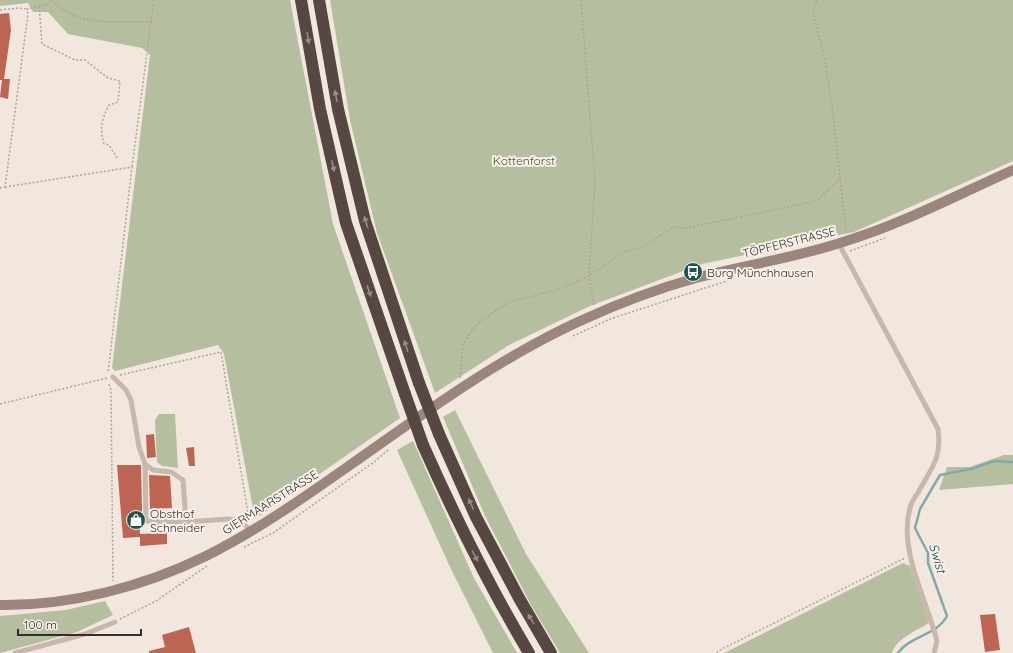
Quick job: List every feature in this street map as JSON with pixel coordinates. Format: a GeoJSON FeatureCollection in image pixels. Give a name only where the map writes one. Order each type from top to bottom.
{"type":"FeatureCollection","features":[{"type":"Feature","properties":{"kind":"highway"},"geometry":{"type":"LineString","coordinates":[[301,0],[320,109],[346,223],[404,394],[423,445],[459,526],[502,608],[529,653]]}},
{"type":"Feature","properties":{"kind":"highway"},"geometry":{"type":"LineString","coordinates":[[319,0],[338,109],[365,221],[419,383],[476,518],[519,598],[551,653]]}},
{"type":"Feature","properties":{"kind":"main road","name":"TÖPFERSTRASSE"},"geometry":{"type":"LineString","coordinates":[[524,348],[596,320],[619,304],[695,278],[843,246],[1013,170]]}},
{"type":"Feature","properties":{"kind":"main road","name":"GIERMAARSTRASSE"},"geometry":{"type":"LineString","coordinates":[[0,605],[64,601],[113,589],[156,576],[204,557],[251,531],[301,499],[464,385],[524,348]]}},
{"type":"Feature","properties":{"kind":"lane"},"geometry":{"type":"LineString","coordinates":[[843,246],[938,429],[940,446],[936,460],[910,507],[906,534],[910,555],[937,641],[934,653]]}},
{"type":"Feature","properties":{"kind":"lane"},"geometry":{"type":"LineString","coordinates":[[110,377],[126,390],[131,400],[139,447],[145,464],[146,521],[186,522],[228,519],[241,521],[251,531]]}},
{"type":"Feature","properties":{"kind":"lane"},"geometry":{"type":"LineString","coordinates":[[145,464],[153,470],[171,472],[183,480],[186,522]]}},
{"type":"Feature","properties":{"kind":"lane"},"geometry":{"type":"LineString","coordinates":[[15,653],[85,634],[115,622]]}},
{"type":"Feature","properties":{"kind":"path"},"geometry":{"type":"LineString","coordinates":[[0,10],[18,8],[27,9],[46,5],[52,0],[71,15],[85,20],[151,22]]}},
{"type":"Feature","properties":{"kind":"path"},"geometry":{"type":"LineString","coordinates":[[113,589],[110,377],[132,167],[154,0]]}},
{"type":"Feature","properties":{"kind":"path"},"geometry":{"type":"LineString","coordinates":[[581,0],[595,180],[589,276],[596,320]]}},
{"type":"Feature","properties":{"kind":"path"},"geometry":{"type":"LineString","coordinates":[[817,0],[813,13],[824,62],[830,100],[839,179],[843,246]]}},
{"type":"Feature","properties":{"kind":"path"},"geometry":{"type":"LineString","coordinates":[[39,6],[42,44],[75,60],[85,60],[108,78],[120,81],[118,102],[109,105],[101,127],[104,144],[109,144],[117,158]]}},
{"type":"Feature","properties":{"kind":"path"},"geometry":{"type":"LineString","coordinates":[[5,187],[28,14],[27,9]]}},
{"type":"Feature","properties":{"kind":"path"},"geometry":{"type":"LineString","coordinates":[[0,188],[132,167]]}},
{"type":"Feature","properties":{"kind":"path"},"geometry":{"type":"LineString","coordinates":[[464,385],[460,379],[463,344],[476,325],[510,302],[560,289],[589,276],[624,252],[643,247],[673,227],[687,228],[816,201],[839,179]]}},
{"type":"Feature","properties":{"kind":"path"},"geometry":{"type":"LineString","coordinates":[[568,338],[596,320],[610,318],[716,283],[738,278]]}},
{"type":"Feature","properties":{"kind":"path"},"geometry":{"type":"LineString","coordinates":[[0,404],[221,352],[251,531]]}},
{"type":"Feature","properties":{"kind":"path"},"geometry":{"type":"LineString","coordinates":[[240,549],[273,532],[374,462],[390,449]]}},
{"type":"Feature","properties":{"kind":"path"},"geometry":{"type":"LineString","coordinates":[[717,653],[718,651],[910,555]]}},
{"type":"Feature","properties":{"kind":"path"},"geometry":{"type":"LineString","coordinates":[[115,622],[156,601],[211,564]]}},
{"type":"Feature","properties":{"kind":"green space"},"geometry":{"type":"Polygon","coordinates":[[[0,0],[290,0],[333,224],[400,418],[255,519],[224,354],[218,345],[115,371],[112,368],[150,55],[142,48],[68,34],[48,12],[33,12],[28,3],[0,6],[0,0]]]}},
{"type":"Feature","properties":{"kind":"green space","name":"Kottenforst"},"geometry":{"type":"Polygon","coordinates":[[[330,0],[1013,0],[1013,161],[854,232],[702,264],[590,306],[509,345],[435,393],[377,233],[350,120],[330,0]]]}},
{"type":"Feature","properties":{"kind":"green space"},"geometry":{"type":"Polygon","coordinates":[[[455,410],[526,554],[589,653],[560,653],[531,605],[485,516],[443,417],[455,410]]]}},
{"type":"Feature","properties":{"kind":"green space"},"geometry":{"type":"Polygon","coordinates":[[[159,414],[175,414],[178,468],[162,466],[157,462],[155,420],[159,414]]]}},
{"type":"Feature","properties":{"kind":"green space"},"geometry":{"type":"Polygon","coordinates":[[[413,441],[474,578],[517,653],[493,653],[450,567],[397,450],[413,441]]]}},
{"type":"Feature","properties":{"kind":"green space"},"geometry":{"type":"Polygon","coordinates":[[[1004,455],[1013,455],[1013,484],[939,490],[947,467],[970,467],[1004,455]]]}},
{"type":"Feature","properties":{"kind":"green space"},"geometry":{"type":"Polygon","coordinates":[[[903,563],[910,566],[929,623],[902,639],[894,648],[892,653],[724,653],[903,563]]]}},
{"type":"Feature","properties":{"kind":"green space"},"geometry":{"type":"Polygon","coordinates":[[[105,601],[113,615],[77,632],[0,653],[0,616],[66,610],[105,601]]]}},
{"type":"Feature","properties":{"kind":"building"},"geometry":{"type":"Polygon","coordinates":[[[9,13],[11,30],[4,79],[10,79],[8,99],[0,97],[2,80],[0,80],[0,14],[9,13]]]}},
{"type":"Feature","properties":{"kind":"building"},"geometry":{"type":"Polygon","coordinates":[[[154,434],[156,457],[147,458],[146,435],[154,434]]]}},
{"type":"Feature","properties":{"kind":"building"},"geometry":{"type":"Polygon","coordinates":[[[194,447],[195,466],[189,466],[186,448],[194,447]]]}},
{"type":"Feature","properties":{"kind":"building"},"geometry":{"type":"Polygon","coordinates":[[[117,465],[141,465],[142,509],[141,515],[139,515],[140,534],[167,533],[167,544],[140,546],[140,537],[123,538],[117,465]]]}},
{"type":"Feature","properties":{"kind":"building"},"geometry":{"type":"Polygon","coordinates":[[[149,475],[170,476],[172,508],[150,509],[149,475]]]}},
{"type":"Feature","properties":{"kind":"building"},"geometry":{"type":"Polygon","coordinates":[[[995,614],[1000,650],[985,652],[980,615],[995,614]]]}},
{"type":"Feature","properties":{"kind":"building"},"geometry":{"type":"Polygon","coordinates":[[[189,627],[196,653],[149,653],[149,651],[165,647],[162,635],[189,627]]]}},
{"type":"Feature","properties":{"kind":"waterway","name":"Swist"},"geometry":{"type":"LineString","coordinates":[[898,653],[910,642],[937,628],[947,616],[928,563],[928,553],[915,528],[920,509],[940,475],[971,469],[994,461],[1013,462]]}},
{"type":"Feature","properties":{"kind":"place","name":"Burg Münchhausen"},"geometry":{"type":"Point","coordinates":[693,272]}},
{"type":"Feature","properties":{"kind":"place","name":"Obsthof Schneider"},"geometry":{"type":"Point","coordinates":[136,520]}}]}
